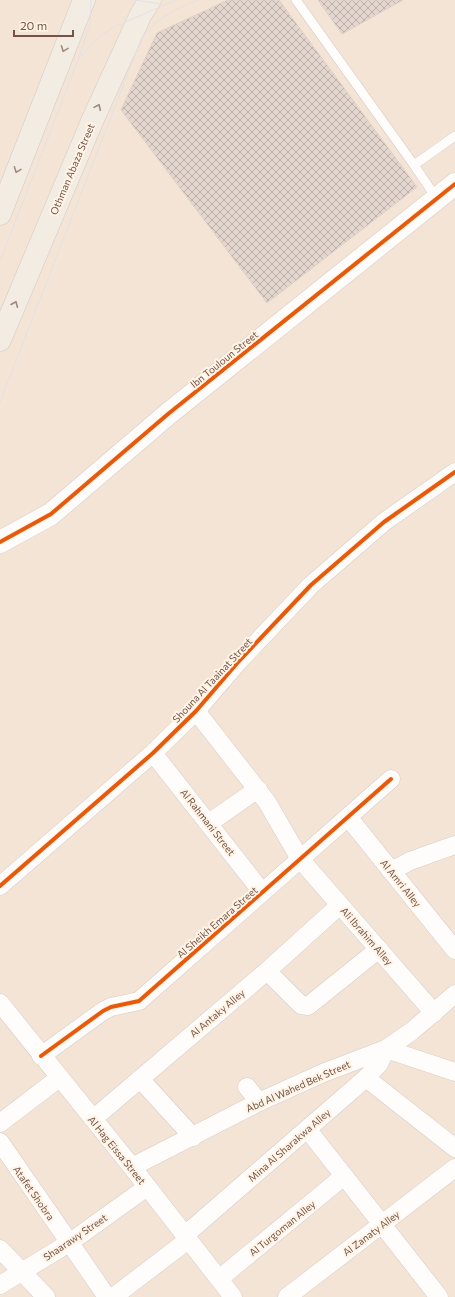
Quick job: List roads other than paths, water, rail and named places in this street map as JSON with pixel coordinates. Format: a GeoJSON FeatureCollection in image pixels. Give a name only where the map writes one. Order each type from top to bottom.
{"type":"FeatureCollection","features":[{"type":"Feature","properties":{"kind":"main road"},"geometry":{"type":"LineString","coordinates":[[0,214],[84,0]]}},
{"type":"Feature","properties":{"kind":"main road","name":"Othman Abaza Street"},"geometry":{"type":"LineString","coordinates":[[0,340],[96,112],[141,14],[150,0]]}},
{"type":"Feature","properties":{"kind":"street","name":"Ibn Touloun Street"},"geometry":{"type":"LineString","coordinates":[[0,542],[50,514],[168,414],[455,184]]}},
{"type":"Feature","properties":{"kind":"street","name":"Shouna Al Taainat Street"},"geometry":{"type":"LineString","coordinates":[[0,886],[153,752],[196,711],[239,661],[311,585],[384,522],[455,472]]}},
{"type":"Feature","properties":{"kind":"street"},"geometry":{"type":"LineString","coordinates":[[196,711],[258,788],[300,859]]}},
{"type":"Feature","properties":{"kind":"street","name":"Al Rahmani Street"},"geometry":{"type":"LineString","coordinates":[[153,752],[262,892]]}},
{"type":"Feature","properties":{"kind":"street","name":"Al Sheikh Emara Street"},"geometry":{"type":"LineString","coordinates":[[41,1056],[111,1006],[139,1001],[391,779]]}},
{"type":"Feature","properties":{"kind":"street"},"geometry":{"type":"LineString","coordinates":[[209,823],[258,788]]}},
{"type":"Feature","properties":{"kind":"street","name":"Al Amri Alley"},"geometry":{"type":"LineString","coordinates":[[348,817],[455,950]]}},
{"type":"Feature","properties":{"kind":"street"},"geometry":{"type":"LineString","coordinates":[[391,871],[410,861],[455,845]]}},
{"type":"Feature","properties":{"kind":"street","name":"Ali Ibrahim Alley"},"geometry":{"type":"LineString","coordinates":[[300,859],[434,1013]]}},
{"type":"Feature","properties":{"kind":"street","name":"Al Antaky Alley"},"geometry":{"type":"LineString","coordinates":[[93,1119],[267,970],[340,905]]}},
{"type":"Feature","properties":{"kind":"street"},"geometry":{"type":"LineString","coordinates":[[267,970],[301,1005],[308,1006],[379,949]]}},
{"type":"Feature","properties":{"kind":"street","name":"Abd Al Wahed Bek Street"},"geometry":{"type":"LineString","coordinates":[[132,1167],[259,1102],[324,1073],[386,1049],[398,1042],[455,994]]}},
{"type":"Feature","properties":{"kind":"street","name":"Al Hag Eissa Street"},"geometry":{"type":"LineString","coordinates":[[1,1007],[132,1167],[233,1297]]}},
{"type":"Feature","properties":{"kind":"street"},"geometry":{"type":"LineString","coordinates":[[386,1049],[455,1072]]}},
{"type":"Feature","properties":{"kind":"street","name":"Mina Al Sharakwa Alley"},"geometry":{"type":"LineString","coordinates":[[69,1243],[104,1294],[110,1297],[116,1295],[187,1238],[366,1078],[379,1064],[386,1049]]}},
{"type":"Feature","properties":{"kind":"street"},"geometry":{"type":"LineString","coordinates":[[0,1123],[59,1078]]}},
{"type":"Feature","properties":{"kind":"street"},"geometry":{"type":"LineString","coordinates":[[366,1078],[455,1148]]}},
{"type":"Feature","properties":{"kind":"street"},"geometry":{"type":"LineString","coordinates":[[140,1079],[193,1137]]}},
{"type":"Feature","properties":{"kind":"street"},"geometry":{"type":"LineString","coordinates":[[247,1087],[259,1102]]}},
{"type":"Feature","properties":{"kind":"street"},"geometry":{"type":"LineString","coordinates":[[308,1130],[438,1297]]}},
{"type":"Feature","properties":{"kind":"street","name":"Atafet Shobra"},"geometry":{"type":"LineString","coordinates":[[0,1145],[69,1243]]}},
{"type":"Feature","properties":{"kind":"street","name":"Al Zanaty Alley"},"geometry":{"type":"LineString","coordinates":[[286,1297],[455,1168]]}},
{"type":"Feature","properties":{"kind":"street","name":"Al Turgoman Alley"},"geometry":{"type":"LineString","coordinates":[[219,1279],[344,1176]]}},
{"type":"Feature","properties":{"kind":"street","name":"Shaarawy Street"},"geometry":{"type":"LineString","coordinates":[[0,1285],[69,1243],[147,1187]]}},
{"type":"Feature","properties":{"kind":"street"},"geometry":{"type":"LineString","coordinates":[[0,1249],[46,1297]]}},
{"type":"Feature","properties":{"kind":"lane"},"geometry":{"type":"LineString","coordinates":[[296,0],[437,199]]}},
{"type":"Feature","properties":{"kind":"lane"},"geometry":{"type":"LineString","coordinates":[[414,165],[455,136]]}},
{"type":"Feature","properties":{"kind":"tram line"},"geometry":{"type":"LineString","coordinates":[[0,261],[79,58],[90,24],[91,0]]}},
{"type":"Feature","properties":{"kind":"tram line"},"geometry":{"type":"LineString","coordinates":[[135,0],[162,4]]}},
{"type":"Feature","properties":{"kind":"tram line"},"geometry":{"type":"LineString","coordinates":[[81,56],[100,36],[114,27],[176,0]]}},
{"type":"Feature","properties":{"kind":"tram line"},"geometry":{"type":"LineString","coordinates":[[0,402],[142,37],[155,23],[168,14],[198,0]]}}]}
